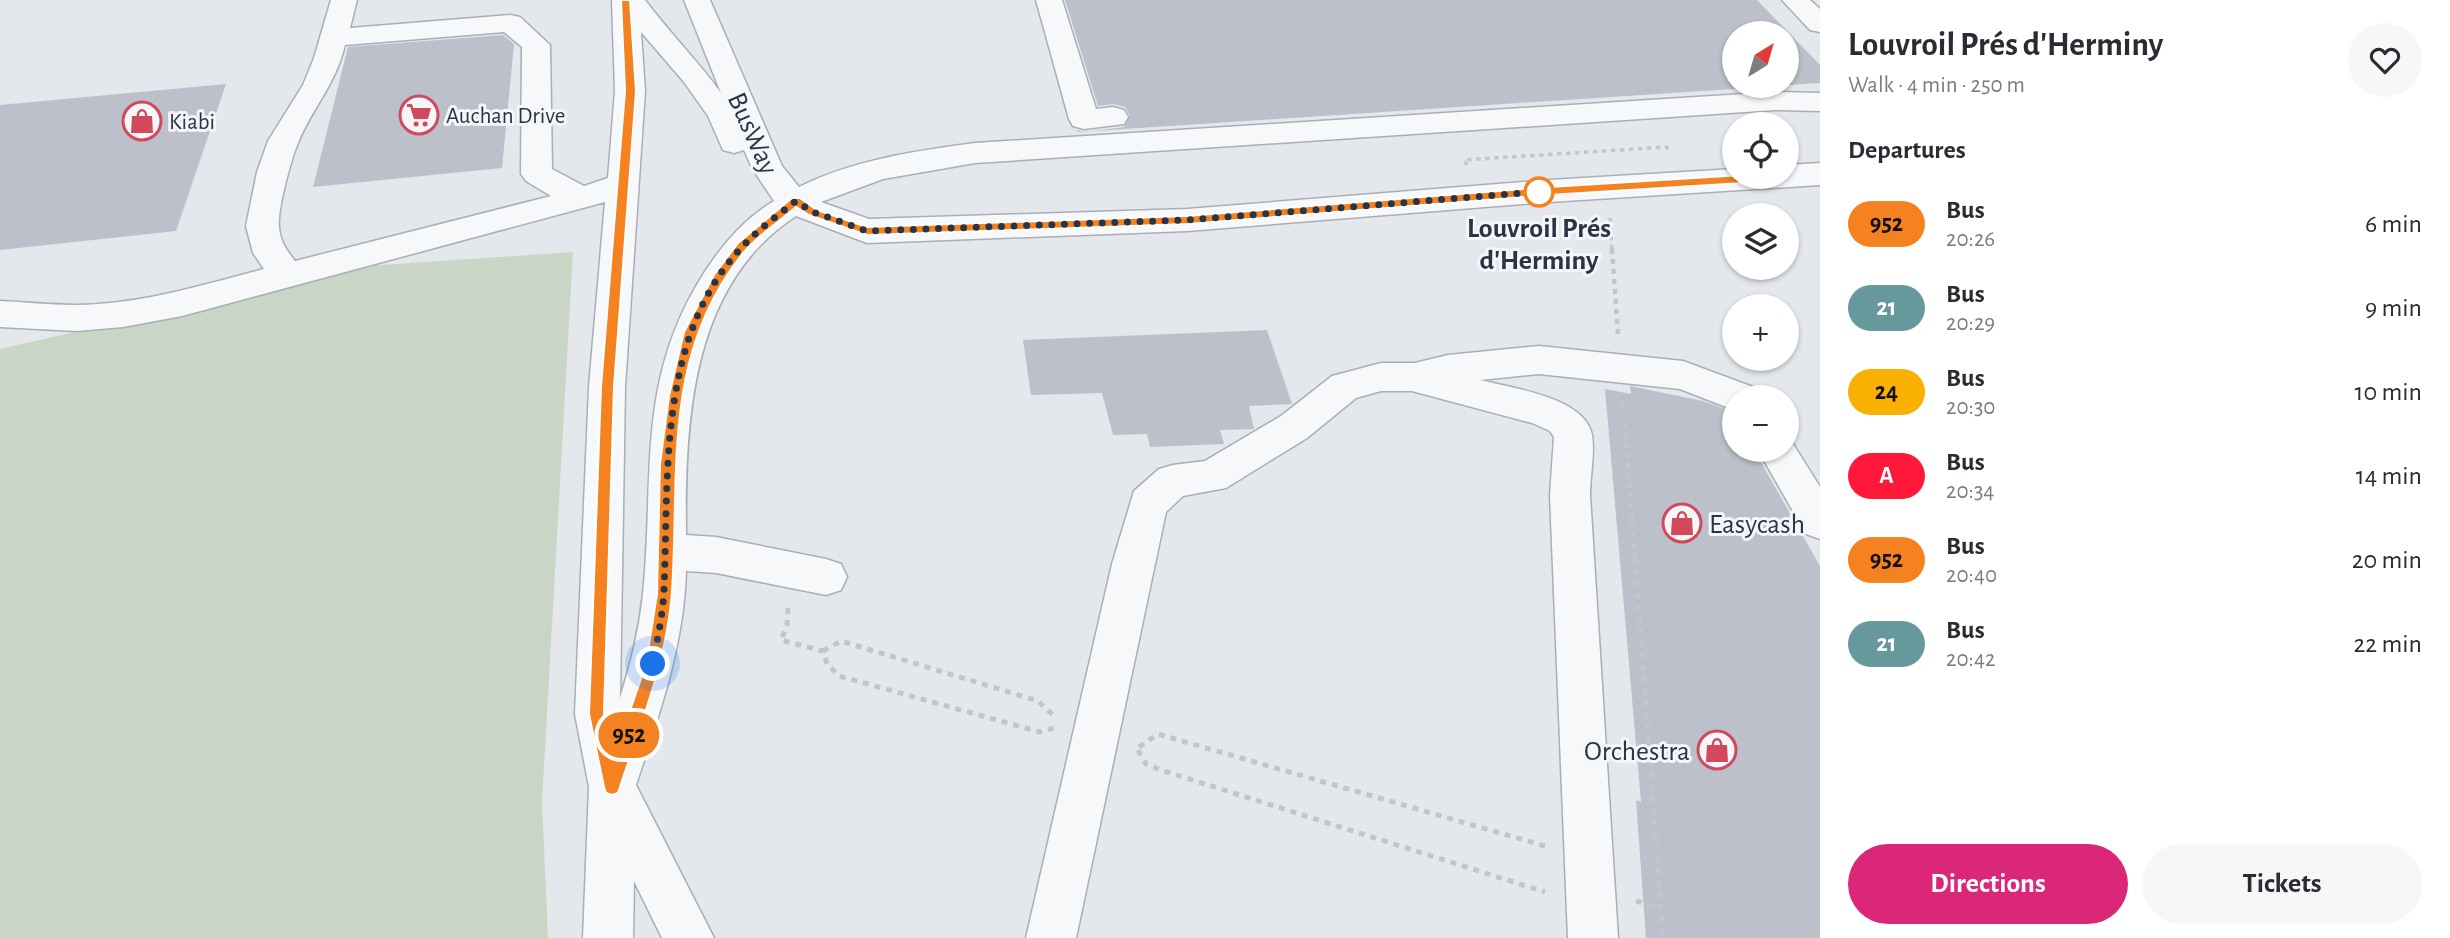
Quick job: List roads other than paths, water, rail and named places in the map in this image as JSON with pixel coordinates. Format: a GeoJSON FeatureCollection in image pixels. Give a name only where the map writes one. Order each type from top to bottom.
{"type":"FeatureCollection","features":[{"type":"Feature","properties":{"kind":"street"},"geometry":{"type":"LineString","coordinates":[[287,275],[270,253],[262,226],[273,172],[284,141],[317,85],[344,0]]}},
{"type":"Feature","properties":{"kind":"street"},"geometry":{"type":"LineString","coordinates":[[608,938],[612,787],[597,714],[607,387],[630,91],[625,0]]}},
{"type":"Feature","properties":{"kind":"street"},"geometry":{"type":"LineString","coordinates":[[631,0],[663,44],[694,76],[722,115],[745,168],[761,184],[796,201]]}},
{"type":"Feature","properties":{"kind":"street","name":"BusWay"},"geometry":{"type":"LineString","coordinates":[[697,0],[768,169],[782,191],[813,212],[867,231],[1187,220],[1722,180]]}},
{"type":"Feature","properties":{"kind":"street"},"geometry":{"type":"LineString","coordinates":[[1049,0],[1084,119],[1113,117]]}},
{"type":"Feature","properties":{"kind":"street"},"geometry":{"type":"LineString","coordinates":[[1795,0],[1820,24]]}},
{"type":"Feature","properties":{"kind":"street"},"geometry":{"type":"LineString","coordinates":[[330,50],[510,23],[536,45],[537,174],[582,199]]}},
{"type":"Feature","properties":{"kind":"street"},"geometry":{"type":"LineString","coordinates":[[1775,101],[1820,93]]}},
{"type":"Feature","properties":{"kind":"street"},"geometry":{"type":"LineString","coordinates":[[689,938],[612,787],[653,664],[664,594],[667,464],[676,396],[690,332],[718,278],[742,246],[796,201],[858,175],[912,162],[975,153],[1775,101],[1820,102]]}},
{"type":"Feature","properties":{"kind":"street"},"geometry":{"type":"LineString","coordinates":[[1799,175],[1820,174]]}},
{"type":"Feature","properties":{"kind":"street"},"geometry":{"type":"LineString","coordinates":[[0,314],[76,318],[123,314],[183,303],[582,199],[622,184]]}},
{"type":"Feature","properties":{"kind":"street"},"geometry":{"type":"LineString","coordinates":[[1051,938],[1148,503],[1173,481],[1212,476],[1294,427],[1345,386],[1381,377],[1412,377],[1448,369],[1539,360],[1683,375],[1722,390]]}},
{"type":"Feature","properties":{"kind":"street"},"geometry":{"type":"LineString","coordinates":[[1412,377],[1540,410],[1563,420],[1573,434],[1570,495],[1582,885],[1593,938]]}},
{"type":"Feature","properties":{"kind":"street"},"geometry":{"type":"LineString","coordinates":[[1784,462],[1820,522]]}},
{"type":"Feature","properties":{"kind":"street"},"geometry":{"type":"LineString","coordinates":[[665,552],[716,555],[826,577]]}},
{"type":"Feature","properties":{"kind":"place","name":"Auchan Drive"},"geometry":{"type":"Point","coordinates":[419,115]}},
{"type":"Feature","properties":{"kind":"place","name":"Kiabi"},"geometry":{"type":"Point","coordinates":[142,121]}},
{"type":"Feature","properties":{"kind":"place","name":"Louvroil Prés d'Herminy"},"geometry":{"type":"Point","coordinates":[1539,192]}},
{"type":"Feature","properties":{"kind":"place","name":"Easycash"},"geometry":{"type":"Point","coordinates":[1682,523]}},
{"type":"Feature","properties":{"kind":"place","name":"Orchestra"},"geometry":{"type":"Point","coordinates":[1717,750]}}]}
